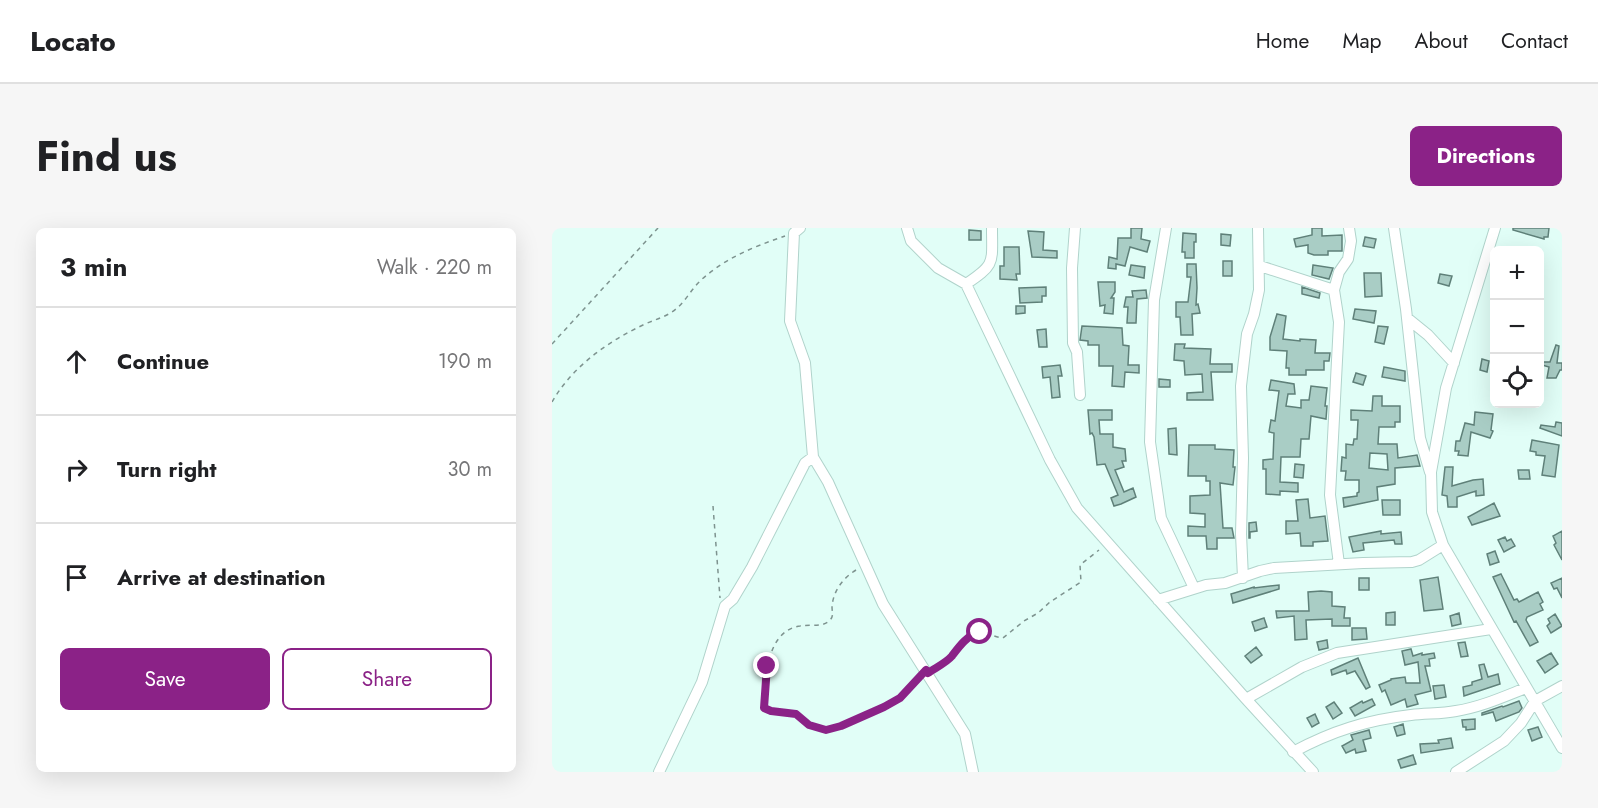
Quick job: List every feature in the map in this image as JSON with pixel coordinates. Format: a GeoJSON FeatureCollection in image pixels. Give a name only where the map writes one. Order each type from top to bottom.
{"type":"FeatureCollection","features":[{"type":"Feature","properties":{"kind":"street"},"geometry":{"type":"LineString","coordinates":[[907,228],[911,241],[938,268],[966,284],[1062,483],[1077,508],[1313,772]]}},
{"type":"Feature","properties":{"kind":"street"},"geometry":{"type":"LineString","coordinates":[[966,284],[986,271],[990,265],[992,228]]}},
{"type":"Feature","properties":{"kind":"street"},"geometry":{"type":"LineString","coordinates":[[1075,228],[1072,268],[1073,343],[1077,352],[1080,395]]}},
{"type":"Feature","properties":{"kind":"street"},"geometry":{"type":"LineString","coordinates":[[1166,228],[1153,312],[1150,442],[1161,518],[1194,588]]}},
{"type":"Feature","properties":{"kind":"street"},"geometry":{"type":"LineString","coordinates":[[1243,578],[1241,386],[1247,334],[1259,290],[1258,228]]}},
{"type":"Feature","properties":{"kind":"street"},"geometry":{"type":"LineString","coordinates":[[1339,564],[1330,495],[1339,322],[1334,290],[1339,272],[1348,259],[1352,241],[1349,228]]}},
{"type":"Feature","properties":{"kind":"street"},"geometry":{"type":"LineString","coordinates":[[1394,228],[1407,318],[1420,438],[1431,472]]}},
{"type":"Feature","properties":{"kind":"street"},"geometry":{"type":"LineString","coordinates":[[1495,228],[1446,388],[1431,472],[1432,512],[1443,545],[1562,748]]}},
{"type":"Feature","properties":{"kind":"street"},"geometry":{"type":"LineString","coordinates":[[797,230],[790,321],[805,363],[813,457],[828,482],[884,604],[965,734],[973,772]]}},
{"type":"Feature","properties":{"kind":"street"},"geometry":{"type":"LineString","coordinates":[[1260,266],[1334,290]]}},
{"type":"Feature","properties":{"kind":"street"},"geometry":{"type":"LineString","coordinates":[[1407,318],[1428,334],[1454,363]]}},
{"type":"Feature","properties":{"kind":"street"},"geometry":{"type":"LineString","coordinates":[[659,772],[702,682],[725,606],[733,599],[752,567],[805,463],[813,457]]}},
{"type":"Feature","properties":{"kind":"street"},"geometry":{"type":"LineString","coordinates":[[1158,600],[1194,588],[1243,578],[1274,568],[1412,562],[1443,545]]}},
{"type":"Feature","properties":{"kind":"street"},"geometry":{"type":"LineString","coordinates":[[1246,699],[1302,667],[1337,653],[1491,629]]}},
{"type":"Feature","properties":{"kind":"street"},"geometry":{"type":"LineString","coordinates":[[1456,772],[1504,741],[1521,723],[1535,701],[1562,686]]}},
{"type":"Feature","properties":{"kind":"street"},"geometry":{"type":"LineString","coordinates":[[1293,752],[1324,735],[1350,727],[1412,714],[1464,710],[1495,701],[1526,688]]}},
{"type":"Feature","properties":{"kind":"path"},"geometry":{"type":"LineString","coordinates":[[552,344],[658,228]]}},
{"type":"Feature","properties":{"kind":"path"},"geometry":{"type":"LineString","coordinates":[[552,402],[589,358],[619,338],[675,310],[719,264],[744,251],[797,230]]}},
{"type":"Feature","properties":{"kind":"path"},"geometry":{"type":"LineString","coordinates":[[713,506],[720,598],[725,606]]}},
{"type":"Feature","properties":{"kind":"path"},"geometry":{"type":"LineString","coordinates":[[865,561],[849,574],[835,594],[832,605],[833,616],[830,622],[824,625],[798,626],[780,636],[768,657],[764,708],[796,714],[809,725],[826,730],[841,726],[884,707],[900,698],[927,671],[952,655],[956,648],[962,646],[975,633],[980,632],[1003,638],[1050,602],[1081,582],[1080,565],[1107,542]]}},
{"type":"Feature","properties":{"kind":"building"},"geometry":{"type":"Polygon","coordinates":[[[1131,228],[1142,228],[1141,239],[1150,241],[1147,252],[1130,247],[1125,266],[1116,264],[1116,269],[1108,268],[1109,257],[1117,259],[1118,238],[1131,238],[1131,228]]]}},
{"type":"Feature","properties":{"kind":"building"},"geometry":{"type":"Polygon","coordinates":[[[1312,228],[1322,228],[1322,236],[1342,235],[1342,251],[1328,251],[1328,255],[1314,255],[1308,253],[1308,245],[1296,247],[1294,239],[1312,235],[1312,228]]]}},
{"type":"Feature","properties":{"kind":"building"},"geometry":{"type":"Polygon","coordinates":[[[1513,228],[1549,228],[1548,237],[1544,239],[1513,230],[1513,228]]]}},
{"type":"Feature","properties":{"kind":"building"},"geometry":{"type":"Polygon","coordinates":[[[969,230],[981,231],[981,240],[969,240],[969,230]]]}},
{"type":"Feature","properties":{"kind":"building"},"geometry":{"type":"Polygon","coordinates":[[[1028,231],[1044,232],[1043,250],[1057,251],[1057,258],[1032,257],[1028,231]]]}},
{"type":"Feature","properties":{"kind":"building"},"geometry":{"type":"Polygon","coordinates":[[[1183,233],[1196,234],[1194,258],[1185,258],[1185,252],[1182,252],[1183,233]]]}},
{"type":"Feature","properties":{"kind":"building"},"geometry":{"type":"Polygon","coordinates":[[[1221,234],[1231,235],[1230,246],[1221,245],[1221,234]]]}},
{"type":"Feature","properties":{"kind":"building"},"geometry":{"type":"Polygon","coordinates":[[[1365,237],[1376,239],[1374,248],[1363,246],[1365,237]]]}},
{"type":"Feature","properties":{"kind":"building"},"geometry":{"type":"Polygon","coordinates":[[[1004,247],[1019,247],[1020,274],[1016,274],[1017,280],[1000,279],[1000,266],[1004,266],[1004,247]]]}},
{"type":"Feature","properties":{"kind":"building"},"geometry":{"type":"Polygon","coordinates":[[[1223,261],[1232,261],[1232,276],[1223,276],[1223,261]]]}},
{"type":"Feature","properties":{"kind":"building"},"geometry":{"type":"Polygon","coordinates":[[[1187,264],[1196,264],[1196,305],[1198,304],[1200,313],[1192,314],[1193,335],[1181,335],[1180,317],[1176,317],[1176,302],[1188,302],[1191,277],[1187,277],[1187,264]]]}},
{"type":"Feature","properties":{"kind":"building"},"geometry":{"type":"Polygon","coordinates":[[[1131,265],[1145,267],[1144,278],[1129,275],[1131,265]]]}},
{"type":"Feature","properties":{"kind":"building"},"geometry":{"type":"Polygon","coordinates":[[[1313,265],[1333,268],[1329,279],[1312,275],[1313,265]]]}},
{"type":"Feature","properties":{"kind":"building"},"geometry":{"type":"Polygon","coordinates":[[[1364,273],[1381,273],[1382,296],[1365,297],[1364,273]]]}},
{"type":"Feature","properties":{"kind":"building"},"geometry":{"type":"Polygon","coordinates":[[[1440,274],[1452,276],[1449,286],[1438,283],[1440,274]]]}},
{"type":"Feature","properties":{"kind":"building"},"geometry":{"type":"Polygon","coordinates":[[[1098,282],[1115,282],[1115,292],[1111,298],[1114,298],[1113,314],[1104,313],[1105,305],[1100,306],[1098,282]]]}},
{"type":"Feature","properties":{"kind":"building"},"geometry":{"type":"Polygon","coordinates":[[[1046,287],[1046,296],[1042,296],[1042,302],[1020,303],[1019,288],[1046,287]]]}},
{"type":"Feature","properties":{"kind":"building"},"geometry":{"type":"Polygon","coordinates":[[[1302,287],[1320,293],[1319,298],[1302,294],[1302,287]]]}},
{"type":"Feature","properties":{"kind":"building"},"geometry":{"type":"Polygon","coordinates":[[[1146,290],[1147,298],[1137,299],[1136,323],[1127,323],[1128,307],[1124,307],[1126,297],[1133,297],[1132,291],[1146,290]]]}},
{"type":"Feature","properties":{"kind":"building"},"geometry":{"type":"Polygon","coordinates":[[[1016,306],[1025,306],[1025,313],[1016,314],[1016,306]]]}},
{"type":"Feature","properties":{"kind":"building"},"geometry":{"type":"Polygon","coordinates":[[[1355,309],[1376,311],[1374,323],[1353,319],[1355,309]]]}},
{"type":"Feature","properties":{"kind":"building"},"geometry":{"type":"Polygon","coordinates":[[[1277,314],[1286,316],[1283,339],[1316,340],[1315,353],[1330,353],[1329,361],[1324,361],[1324,370],[1306,370],[1306,375],[1289,375],[1289,368],[1286,368],[1287,351],[1270,350],[1270,337],[1277,314]]]}},
{"type":"Feature","properties":{"kind":"building"},"geometry":{"type":"Polygon","coordinates":[[[1082,326],[1122,328],[1123,345],[1129,346],[1128,365],[1139,365],[1139,373],[1125,372],[1124,387],[1112,386],[1113,366],[1099,366],[1099,345],[1088,345],[1088,341],[1080,340],[1082,326]]]}},
{"type":"Feature","properties":{"kind":"building"},"geometry":{"type":"Polygon","coordinates":[[[1378,326],[1388,327],[1384,344],[1375,342],[1378,326]]]}},
{"type":"Feature","properties":{"kind":"building"},"geometry":{"type":"Polygon","coordinates":[[[1046,329],[1047,347],[1039,347],[1037,330],[1046,329]]]}},
{"type":"Feature","properties":{"kind":"building"},"geometry":{"type":"Polygon","coordinates":[[[1175,344],[1185,344],[1184,348],[1211,349],[1210,364],[1232,364],[1232,372],[1211,372],[1213,400],[1187,400],[1187,393],[1203,392],[1202,374],[1185,375],[1184,361],[1174,360],[1175,344]]]}},
{"type":"Feature","properties":{"kind":"building"},"geometry":{"type":"Polygon","coordinates":[[[1556,345],[1559,346],[1557,363],[1562,363],[1562,370],[1556,378],[1547,378],[1549,367],[1544,366],[1544,362],[1550,362],[1556,345]]]}},
{"type":"Feature","properties":{"kind":"building"},"geometry":{"type":"Polygon","coordinates":[[[1482,359],[1489,361],[1487,372],[1480,370],[1482,359]]]}},
{"type":"Feature","properties":{"kind":"building"},"geometry":{"type":"Polygon","coordinates":[[[1060,365],[1062,376],[1058,376],[1060,397],[1052,398],[1050,377],[1043,378],[1042,367],[1060,365]]]}},
{"type":"Feature","properties":{"kind":"building"},"geometry":{"type":"Polygon","coordinates":[[[1384,367],[1405,371],[1405,381],[1382,377],[1384,367]]]}},
{"type":"Feature","properties":{"kind":"building"},"geometry":{"type":"Polygon","coordinates":[[[1356,373],[1366,376],[1363,385],[1353,382],[1356,373]]]}},
{"type":"Feature","properties":{"kind":"building"},"geometry":{"type":"Polygon","coordinates":[[[1159,379],[1170,380],[1170,387],[1159,387],[1159,379]]]}},
{"type":"Feature","properties":{"kind":"building"},"geometry":{"type":"Polygon","coordinates":[[[1271,380],[1294,384],[1295,394],[1288,394],[1286,406],[1301,408],[1301,400],[1309,400],[1311,386],[1327,388],[1326,419],[1311,416],[1309,439],[1301,439],[1300,457],[1281,457],[1280,482],[1298,483],[1298,492],[1280,491],[1280,495],[1266,494],[1266,469],[1263,469],[1263,460],[1273,459],[1274,433],[1269,432],[1271,420],[1275,421],[1279,391],[1269,390],[1271,380]]]}},
{"type":"Feature","properties":{"kind":"building"},"geometry":{"type":"Polygon","coordinates":[[[1373,396],[1382,396],[1382,406],[1400,406],[1400,422],[1395,422],[1395,427],[1379,427],[1378,444],[1397,444],[1398,458],[1417,455],[1420,466],[1395,468],[1395,484],[1377,487],[1378,500],[1344,507],[1343,498],[1357,496],[1359,492],[1359,480],[1345,480],[1346,471],[1341,471],[1342,457],[1346,458],[1346,444],[1353,445],[1354,439],[1357,439],[1358,420],[1351,420],[1351,410],[1372,411],[1373,396]],[[1370,453],[1369,468],[1388,470],[1387,454],[1370,453]]]}},
{"type":"Feature","properties":{"kind":"building"},"geometry":{"type":"Polygon","coordinates":[[[1088,410],[1112,410],[1112,420],[1099,420],[1100,434],[1113,434],[1113,447],[1125,449],[1126,461],[1122,461],[1124,467],[1115,470],[1124,492],[1133,488],[1136,497],[1121,504],[1114,506],[1111,498],[1118,495],[1105,464],[1097,465],[1094,437],[1092,433],[1090,434],[1088,410]]]}},
{"type":"Feature","properties":{"kind":"building"},"geometry":{"type":"Polygon","coordinates":[[[1475,412],[1493,414],[1491,430],[1493,431],[1490,438],[1471,432],[1468,456],[1458,455],[1459,451],[1455,451],[1456,441],[1460,441],[1465,423],[1474,425],[1475,412]]]}},
{"type":"Feature","properties":{"kind":"building"},"geometry":{"type":"Polygon","coordinates":[[[1556,422],[1562,423],[1562,436],[1540,428],[1541,425],[1555,427],[1556,422]]]}},
{"type":"Feature","properties":{"kind":"building"},"geometry":{"type":"Polygon","coordinates":[[[1176,428],[1177,455],[1169,454],[1168,429],[1176,428]]]}},
{"type":"Feature","properties":{"kind":"building"},"geometry":{"type":"Polygon","coordinates":[[[1532,440],[1559,445],[1555,477],[1542,475],[1545,456],[1536,455],[1536,452],[1530,451],[1532,440]]]}},
{"type":"Feature","properties":{"kind":"building"},"geometry":{"type":"Polygon","coordinates":[[[1189,445],[1215,445],[1215,449],[1234,450],[1233,485],[1220,483],[1223,528],[1232,528],[1234,538],[1217,538],[1217,549],[1207,549],[1206,536],[1188,536],[1188,526],[1205,527],[1205,514],[1190,513],[1190,496],[1210,495],[1210,481],[1206,481],[1206,476],[1188,476],[1189,445]]]}},
{"type":"Feature","properties":{"kind":"building"},"geometry":{"type":"Polygon","coordinates":[[[1295,464],[1304,465],[1303,478],[1294,477],[1295,464]]]}},
{"type":"Feature","properties":{"kind":"building"},"geometry":{"type":"Polygon","coordinates":[[[1445,467],[1453,467],[1452,486],[1483,479],[1484,495],[1476,496],[1476,491],[1457,497],[1457,507],[1448,507],[1447,496],[1442,495],[1445,467]]]}},
{"type":"Feature","properties":{"kind":"building"},"geometry":{"type":"Polygon","coordinates":[[[1518,470],[1529,470],[1530,479],[1519,479],[1518,470]]]}},
{"type":"Feature","properties":{"kind":"building"},"geometry":{"type":"Polygon","coordinates":[[[1308,499],[1310,518],[1325,516],[1328,541],[1313,542],[1313,546],[1301,546],[1300,533],[1286,534],[1286,521],[1298,521],[1296,500],[1308,499]]]}},
{"type":"Feature","properties":{"kind":"building"},"geometry":{"type":"Polygon","coordinates":[[[1382,500],[1400,500],[1400,515],[1383,515],[1382,500]]]}},
{"type":"Feature","properties":{"kind":"building"},"geometry":{"type":"Polygon","coordinates":[[[1494,503],[1500,516],[1472,525],[1468,517],[1494,503]]]}},
{"type":"Feature","properties":{"kind":"building"},"geometry":{"type":"Polygon","coordinates":[[[1256,522],[1257,531],[1250,532],[1249,538],[1249,523],[1256,522]]]}},
{"type":"Feature","properties":{"kind":"building"},"geometry":{"type":"Polygon","coordinates":[[[1381,531],[1381,534],[1401,532],[1402,544],[1395,544],[1394,540],[1363,543],[1364,550],[1353,552],[1349,537],[1381,531]]]}},
{"type":"Feature","properties":{"kind":"building"},"geometry":{"type":"Polygon","coordinates":[[[1562,531],[1562,560],[1554,545],[1556,543],[1553,536],[1562,531]]]}},
{"type":"Feature","properties":{"kind":"building"},"geometry":{"type":"Polygon","coordinates":[[[1505,537],[1507,541],[1511,539],[1515,546],[1504,552],[1498,540],[1505,537]]]}},
{"type":"Feature","properties":{"kind":"building"},"geometry":{"type":"Polygon","coordinates":[[[1495,551],[1499,562],[1490,565],[1487,554],[1495,551]]]}},
{"type":"Feature","properties":{"kind":"building"},"geometry":{"type":"Polygon","coordinates":[[[1501,574],[1514,600],[1517,599],[1519,602],[1538,592],[1543,602],[1540,604],[1543,610],[1527,617],[1526,620],[1538,642],[1530,646],[1516,621],[1514,622],[1493,577],[1501,574]]]}},
{"type":"Feature","properties":{"kind":"building"},"geometry":{"type":"Polygon","coordinates":[[[1438,577],[1443,609],[1424,611],[1420,580],[1438,577]]]}},
{"type":"Feature","properties":{"kind":"building"},"geometry":{"type":"Polygon","coordinates":[[[1359,578],[1369,578],[1369,590],[1359,590],[1359,578]]]}},
{"type":"Feature","properties":{"kind":"building"},"geometry":{"type":"Polygon","coordinates":[[[1562,578],[1562,598],[1557,588],[1554,589],[1551,583],[1562,578]]]}},
{"type":"Feature","properties":{"kind":"building"},"geometry":{"type":"Polygon","coordinates":[[[1279,585],[1279,589],[1233,603],[1231,594],[1254,587],[1279,585]]]}},
{"type":"Feature","properties":{"kind":"building"},"geometry":{"type":"Polygon","coordinates":[[[1308,592],[1332,592],[1332,606],[1345,607],[1344,618],[1350,618],[1350,626],[1332,626],[1332,619],[1306,620],[1307,639],[1295,640],[1294,616],[1277,618],[1276,611],[1309,611],[1308,592]]]}},
{"type":"Feature","properties":{"kind":"building"},"geometry":{"type":"Polygon","coordinates":[[[1395,612],[1395,625],[1386,625],[1386,613],[1395,612]]]}},
{"type":"Feature","properties":{"kind":"building"},"geometry":{"type":"Polygon","coordinates":[[[1459,613],[1461,624],[1452,626],[1450,616],[1459,613]]]}},
{"type":"Feature","properties":{"kind":"building"},"geometry":{"type":"Polygon","coordinates":[[[1555,614],[1562,626],[1551,633],[1547,626],[1550,623],[1548,619],[1555,614]]]}},
{"type":"Feature","properties":{"kind":"building"},"geometry":{"type":"Polygon","coordinates":[[[1264,618],[1267,627],[1255,631],[1252,622],[1264,618]]]}},
{"type":"Feature","properties":{"kind":"building"},"geometry":{"type":"Polygon","coordinates":[[[1352,628],[1366,628],[1367,639],[1352,640],[1352,628]]]}},
{"type":"Feature","properties":{"kind":"building"},"geometry":{"type":"Polygon","coordinates":[[[1327,640],[1328,648],[1319,650],[1317,642],[1327,640]]]}},
{"type":"Feature","properties":{"kind":"building"},"geometry":{"type":"Polygon","coordinates":[[[1465,642],[1468,656],[1461,657],[1458,643],[1465,642]]]}},
{"type":"Feature","properties":{"kind":"building"},"geometry":{"type":"Polygon","coordinates":[[[1256,647],[1262,655],[1251,663],[1245,656],[1256,647]]]}},
{"type":"Feature","properties":{"kind":"building"},"geometry":{"type":"Polygon","coordinates":[[[1411,649],[1413,656],[1434,653],[1435,658],[1429,659],[1430,666],[1425,666],[1431,691],[1415,695],[1418,704],[1407,707],[1405,699],[1391,705],[1385,690],[1382,692],[1379,685],[1391,679],[1405,677],[1406,683],[1420,683],[1418,662],[1405,665],[1402,651],[1411,649]]]}},
{"type":"Feature","properties":{"kind":"building"},"geometry":{"type":"Polygon","coordinates":[[[1551,653],[1558,664],[1545,673],[1537,661],[1551,653]]]}},
{"type":"Feature","properties":{"kind":"building"},"geometry":{"type":"Polygon","coordinates":[[[1358,658],[1370,687],[1366,689],[1355,671],[1347,674],[1346,670],[1332,675],[1331,670],[1358,658]]]}},
{"type":"Feature","properties":{"kind":"building"},"geometry":{"type":"Polygon","coordinates":[[[1484,664],[1488,677],[1498,674],[1500,684],[1464,696],[1463,687],[1482,679],[1479,665],[1484,664]]]}},
{"type":"Feature","properties":{"kind":"building"},"geometry":{"type":"Polygon","coordinates":[[[1444,685],[1446,697],[1435,699],[1433,686],[1444,685]]]}},
{"type":"Feature","properties":{"kind":"building"},"geometry":{"type":"Polygon","coordinates":[[[1372,699],[1375,705],[1355,716],[1350,708],[1362,701],[1363,703],[1372,699]]]}},
{"type":"Feature","properties":{"kind":"building"},"geometry":{"type":"Polygon","coordinates":[[[1519,701],[1522,708],[1519,712],[1496,721],[1493,712],[1482,715],[1482,713],[1519,701]]]}},
{"type":"Feature","properties":{"kind":"building"},"geometry":{"type":"Polygon","coordinates":[[[1334,702],[1342,713],[1333,719],[1326,707],[1334,702]]]}},
{"type":"Feature","properties":{"kind":"building"},"geometry":{"type":"Polygon","coordinates":[[[1315,714],[1319,723],[1312,727],[1307,718],[1315,714]]]}},
{"type":"Feature","properties":{"kind":"building"},"geometry":{"type":"Polygon","coordinates":[[[1475,719],[1475,729],[1466,730],[1466,727],[1463,727],[1462,720],[1475,719]]]}},
{"type":"Feature","properties":{"kind":"building"},"geometry":{"type":"Polygon","coordinates":[[[1403,724],[1405,734],[1397,736],[1394,727],[1403,724]]]}},
{"type":"Feature","properties":{"kind":"building"},"geometry":{"type":"Polygon","coordinates":[[[1538,727],[1542,737],[1532,741],[1528,730],[1538,727]]]}},
{"type":"Feature","properties":{"kind":"building"},"geometry":{"type":"Polygon","coordinates":[[[1369,730],[1371,738],[1363,740],[1366,751],[1356,753],[1355,749],[1346,753],[1342,746],[1353,740],[1351,735],[1369,730]]]}},
{"type":"Feature","properties":{"kind":"building"},"geometry":{"type":"Polygon","coordinates":[[[1451,738],[1453,748],[1421,753],[1420,744],[1439,743],[1438,740],[1451,738]]]}},
{"type":"Feature","properties":{"kind":"building"},"geometry":{"type":"Polygon","coordinates":[[[1413,755],[1416,764],[1401,768],[1398,760],[1413,755]]]}},
{"type":"Feature","properties":{"kind":"route"},"geometry":{"type":"LineString","coordinates":[[767,666],[764,708],[796,714],[809,725],[826,730],[864,717],[900,698],[926,670],[928,673],[937,667],[952,655],[956,648],[962,646],[975,633],[980,632]]}}]}
